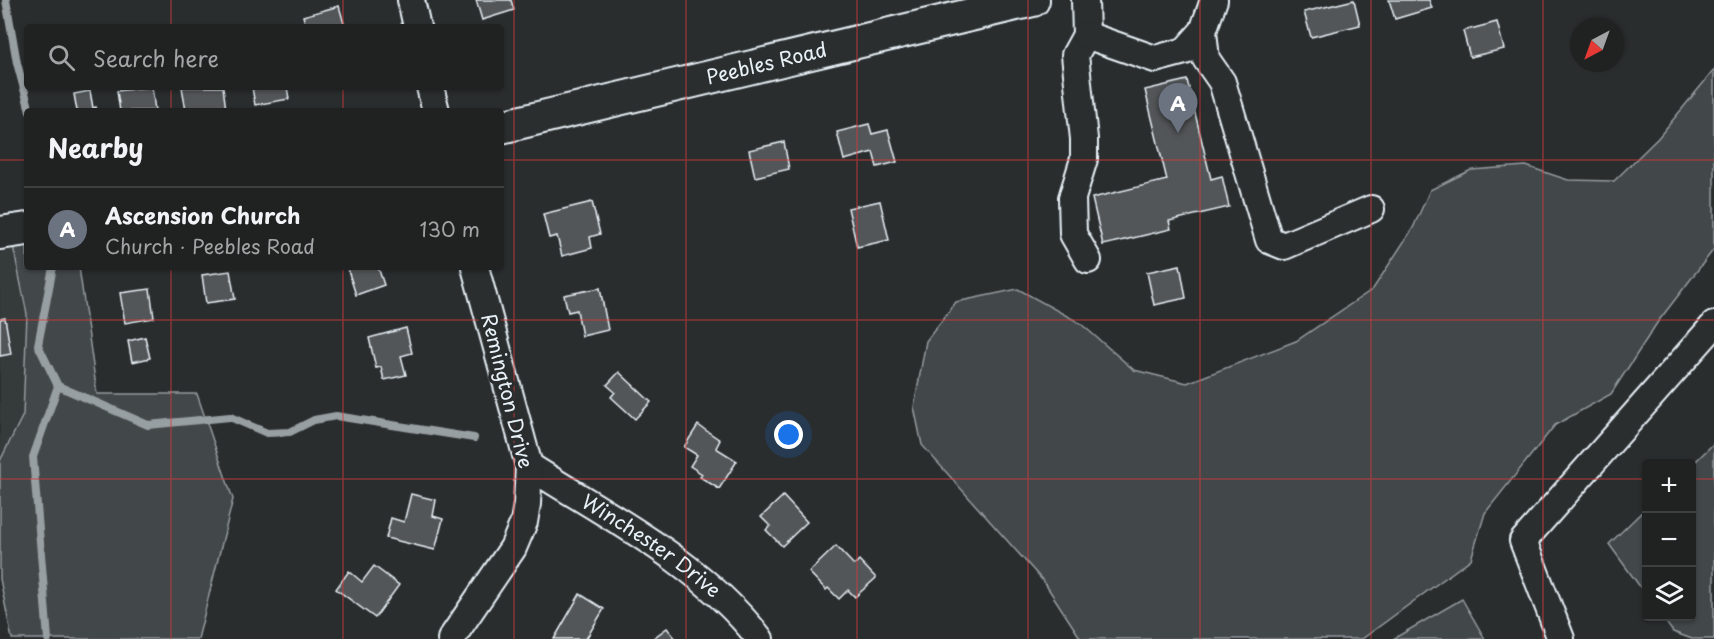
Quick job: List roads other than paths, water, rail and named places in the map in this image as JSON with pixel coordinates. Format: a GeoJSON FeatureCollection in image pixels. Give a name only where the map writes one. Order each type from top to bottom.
{"type":"FeatureCollection","features":[{"type":"Feature","properties":{"kind":"main road","name":"Peebles Road"},"geometry":{"type":"LineString","coordinates":[[504,126],[1033,0]]}},
{"type":"Feature","properties":{"kind":"main road"},"geometry":{"type":"LineString","coordinates":[[0,233],[24,229]]}},
{"type":"Feature","properties":{"kind":"street"},"geometry":{"type":"LineString","coordinates":[[411,0],[416,24]]}},
{"type":"Feature","properties":{"kind":"street"},"geometry":{"type":"LineString","coordinates":[[1085,0],[1086,35],[1075,55],[1084,159],[1072,198],[1073,234],[1088,260]]}},
{"type":"Feature","properties":{"kind":"street"},"geometry":{"type":"LineString","coordinates":[[1086,35],[1155,59],[1185,51],[1203,31],[1214,0]]}},
{"type":"Feature","properties":{"kind":"street"},"geometry":{"type":"LineString","coordinates":[[1203,31],[1206,59],[1222,82],[1269,240],[1284,246],[1371,209]]}},
{"type":"Feature","properties":{"kind":"street"},"geometry":{"type":"LineString","coordinates":[[431,90],[435,108]]}},
{"type":"Feature","properties":{"kind":"street","name":"Remington Drive"},"geometry":{"type":"LineString","coordinates":[[451,639],[513,548],[524,522],[527,504],[529,466],[476,270]]}},
{"type":"Feature","properties":{"kind":"street"},"geometry":{"type":"LineString","coordinates":[[1562,639],[1523,541],[1714,325]]}},
{"type":"Feature","properties":{"kind":"street","name":"Winchester Drive"},"geometry":{"type":"LineString","coordinates":[[529,466],[671,556],[714,591],[760,639]]}},
{"type":"Feature","properties":{"kind":"waterway"},"geometry":{"type":"LineString","coordinates":[[6,0],[24,89]]}},
{"type":"Feature","properties":{"kind":"waterway"},"geometry":{"type":"LineString","coordinates":[[24,90],[29,108]]}},
{"type":"Feature","properties":{"kind":"waterway"},"geometry":{"type":"LineString","coordinates":[[48,639],[33,457],[58,386],[38,345],[52,270]]}},
{"type":"Feature","properties":{"kind":"waterway"},"geometry":{"type":"LineString","coordinates":[[58,386],[148,425],[230,417],[267,433],[290,432],[314,420],[336,416],[474,438]]}},
{"type":"Feature","properties":{"kind":"place","name":"Ascension Church"},"geometry":{"type":"Point","coordinates":[1178,133]}}]}
